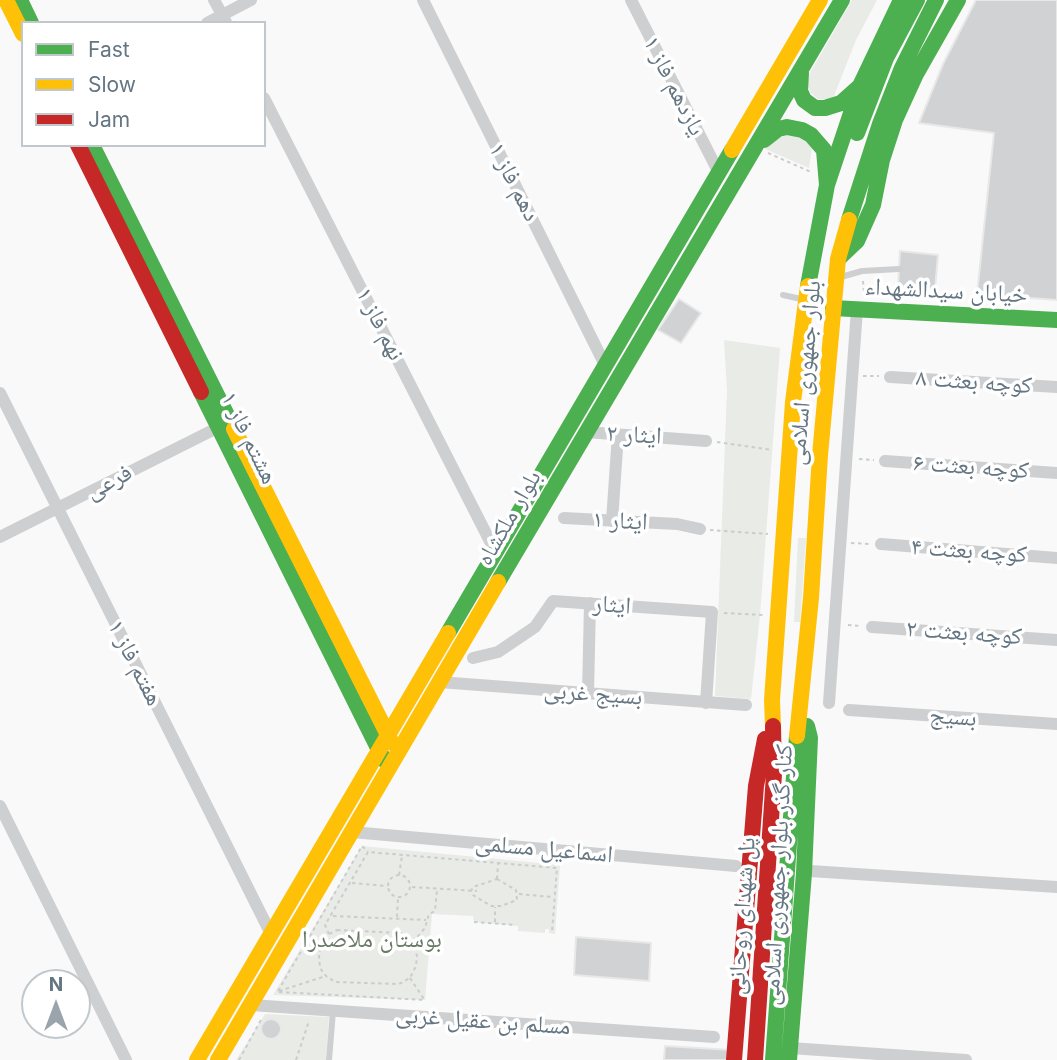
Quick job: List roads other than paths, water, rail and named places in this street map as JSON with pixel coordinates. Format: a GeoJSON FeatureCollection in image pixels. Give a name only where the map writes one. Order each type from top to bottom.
{"type":"FeatureCollection","features":[{"type":"Feature","properties":{"kind":"main road"},"geometry":{"type":"LineString","coordinates":[[6,0],[21,30]]}},
{"type":"Feature","properties":{"kind":"main road"},"geometry":{"type":"LineString","coordinates":[[20,0],[30,21]]}},
{"type":"Feature","properties":{"kind":"main road","name":"بلوار ملکشاه"},"geometry":{"type":"LineString","coordinates":[[197,1060],[604,363],[820,0]]}},
{"type":"Feature","properties":{"kind":"main road","name":"بلوار ملکشاه"},"geometry":{"type":"LineString","coordinates":[[218,1060],[258,1009],[352,832],[688,257],[761,147],[842,0]]}},
{"type":"Feature","properties":{"kind":"main road","name":"بلوار جمهوری اسلامی"},"geometry":{"type":"LineString","coordinates":[[774,774],[772,700],[796,378],[805,300],[827,185],[860,86],[901,0]]}},
{"type":"Feature","properties":{"kind":"main road"},"geometry":{"type":"LineString","coordinates":[[814,246],[886,58],[917,0]]}},
{"type":"Feature","properties":{"kind":"main road"},"geometry":{"type":"LineString","coordinates":[[838,259],[853,203],[880,124],[902,68],[936,0]]}},
{"type":"Feature","properties":{"kind":"main road","name":"بلوار جمهوری اسلامی"},"geometry":{"type":"LineString","coordinates":[[792,779],[811,598],[826,380],[838,259],[857,241],[873,205],[882,160],[895,120],[916,74],[958,0]]}},
{"type":"Feature","properties":{"kind":"main road"},"geometry":{"type":"LineString","coordinates":[[803,68],[800,91],[804,100],[815,108],[841,103],[860,86]]}},
{"type":"Feature","properties":{"kind":"main road"},"geometry":{"type":"LineString","coordinates":[[761,147],[783,127],[807,132],[824,150],[827,185]]}},
{"type":"Feature","properties":{"kind":"main road","name":"هشتم فاز ۱"},"geometry":{"type":"LineString","coordinates":[[79,147],[398,754]]}},
{"type":"Feature","properties":{"kind":"main road","name":"هشتم فاز ۱"},"geometry":{"type":"LineString","coordinates":[[93,147],[388,770]]}},
{"type":"Feature","properties":{"kind":"main road"},"geometry":{"type":"LineString","coordinates":[[670,253],[675,262],[688,257]]}},
{"type":"Feature","properties":{"kind":"main road"},"geometry":{"type":"LineString","coordinates":[[642,300],[654,299],[657,310]]}},
{"type":"Feature","properties":{"kind":"main road","name":"خیابان سیدالشهداء"},"geometry":{"type":"LineString","coordinates":[[833,308],[1057,320]]}},
{"type":"Feature","properties":{"kind":"main road"},"geometry":{"type":"LineString","coordinates":[[796,378],[811,370],[826,380]]}},
{"type":"Feature","properties":{"kind":"main road","name":"کنار گذر بلوار جمهوری اسلامی"},"geometry":{"type":"LineString","coordinates":[[789,1054],[804,873],[810,738],[802,693]]}},
{"type":"Feature","properties":{"kind":"main road","name":"کنار گذر بلوار جمهوری اسلامی"},"geometry":{"type":"LineString","coordinates":[[734,1060],[756,786],[772,700]]}},
{"type":"Feature","properties":{"kind":"main road","name":"پل شهدای روحانی"},"geometry":{"type":"LineString","coordinates":[[755,1060],[774,774]]}},
{"type":"Feature","properties":{"kind":"main road","name":"پل شهدای روحانی"},"geometry":{"type":"LineString","coordinates":[[773,1060],[792,779]]}},
{"type":"Feature","properties":{"kind":"street"},"geometry":{"type":"LineString","coordinates":[[214,0],[224,19],[251,0]]}},
{"type":"Feature","properties":{"kind":"street","name":"دهم فاز ۱"},"geometry":{"type":"LineString","coordinates":[[423,0],[604,363]]}},
{"type":"Feature","properties":{"kind":"street","name":"یازدهم فاز ۱"},"geometry":{"type":"LineString","coordinates":[[631,0],[718,171]]}},
{"type":"Feature","properties":{"kind":"street","name":"نهم فاز ۱"},"geometry":{"type":"LineString","coordinates":[[266,102],[495,551]]}},
{"type":"Feature","properties":{"kind":"street"},"geometry":{"type":"LineString","coordinates":[[829,703],[857,309]]}},
{"type":"Feature","properties":{"kind":"street","name":"کوچه بعثت ۸"},"geometry":{"type":"LineString","coordinates":[[890,377],[1057,387]]}},
{"type":"Feature","properties":{"kind":"street","name":"هفتم فاز ۱"},"geometry":{"type":"LineString","coordinates":[[0,393],[271,934]]}},
{"type":"Feature","properties":{"kind":"street","name":"فرعی"},"geometry":{"type":"LineString","coordinates":[[0,537],[224,424]]}},
{"type":"Feature","properties":{"kind":"street","name":"ایثار ۲"},"geometry":{"type":"LineString","coordinates":[[586,432],[706,441]]}},
{"type":"Feature","properties":{"kind":"street"},"geometry":{"type":"LineString","coordinates":[[612,521],[618,434]]}},
{"type":"Feature","properties":{"kind":"street","name":"کوچه بعثت ۶"},"geometry":{"type":"LineString","coordinates":[[886,461],[1057,473]]}},
{"type":"Feature","properties":{"kind":"street","name":"ایثار ۱"},"geometry":{"type":"LineString","coordinates":[[564,518],[677,524],[700,529]]}},
{"type":"Feature","properties":{"kind":"street","name":"کوچه بعثت ۴"},"geometry":{"type":"LineString","coordinates":[[881,544],[1057,558]]}},
{"type":"Feature","properties":{"kind":"street","name":"ایثار"},"geometry":{"type":"LineString","coordinates":[[473,658],[498,652],[535,627],[552,601],[712,612],[706,703]]}},
{"type":"Feature","properties":{"kind":"street"},"geometry":{"type":"LineString","coordinates":[[588,694],[590,603]]}},
{"type":"Feature","properties":{"kind":"street","name":"کوچه بعثت ۲"},"geometry":{"type":"LineString","coordinates":[[872,627],[1057,640]]}},
{"type":"Feature","properties":{"kind":"street","name":"بسیج غربی"},"geometry":{"type":"LineString","coordinates":[[439,682],[746,705]]}},
{"type":"Feature","properties":{"kind":"street","name":"بسیج"},"geometry":{"type":"LineString","coordinates":[[849,710],[1057,724]]}},
{"type":"Feature","properties":{"kind":"street"},"geometry":{"type":"LineString","coordinates":[[0,806],[126,1060]]}},
{"type":"Feature","properties":{"kind":"street","name":"اسماعیل مسلمی"},"geometry":{"type":"LineString","coordinates":[[352,832],[736,866]]}},
{"type":"Feature","properties":{"kind":"street"},"geometry":{"type":"LineString","coordinates":[[810,871],[1057,887]]}},
{"type":"Feature","properties":{"kind":"street","name":"مسلم بن عقیل غربی"},"geometry":{"type":"LineString","coordinates":[[258,1009],[333,1011],[714,1037]]}},
{"type":"Feature","properties":{"kind":"street"},"geometry":{"type":"LineString","coordinates":[[789,1054],[965,1060]]}},
{"type":"Feature","properties":{"kind":"lane"},"geometry":{"type":"LineString","coordinates":[[836,279],[862,271],[899,269]]}},
{"type":"Feature","properties":{"kind":"lane"},"geometry":{"type":"LineString","coordinates":[[783,295],[805,300]]}},
{"type":"Feature","properties":{"kind":"lane"},"geometry":{"type":"LineString","coordinates":[[329,1060],[333,1011]]}},
{"type":"Feature","properties":{"kind":"park label","name":"بوستان ملاصدرا"},"geometry":{"type":"Point","coordinates":[372,940]}}]}
